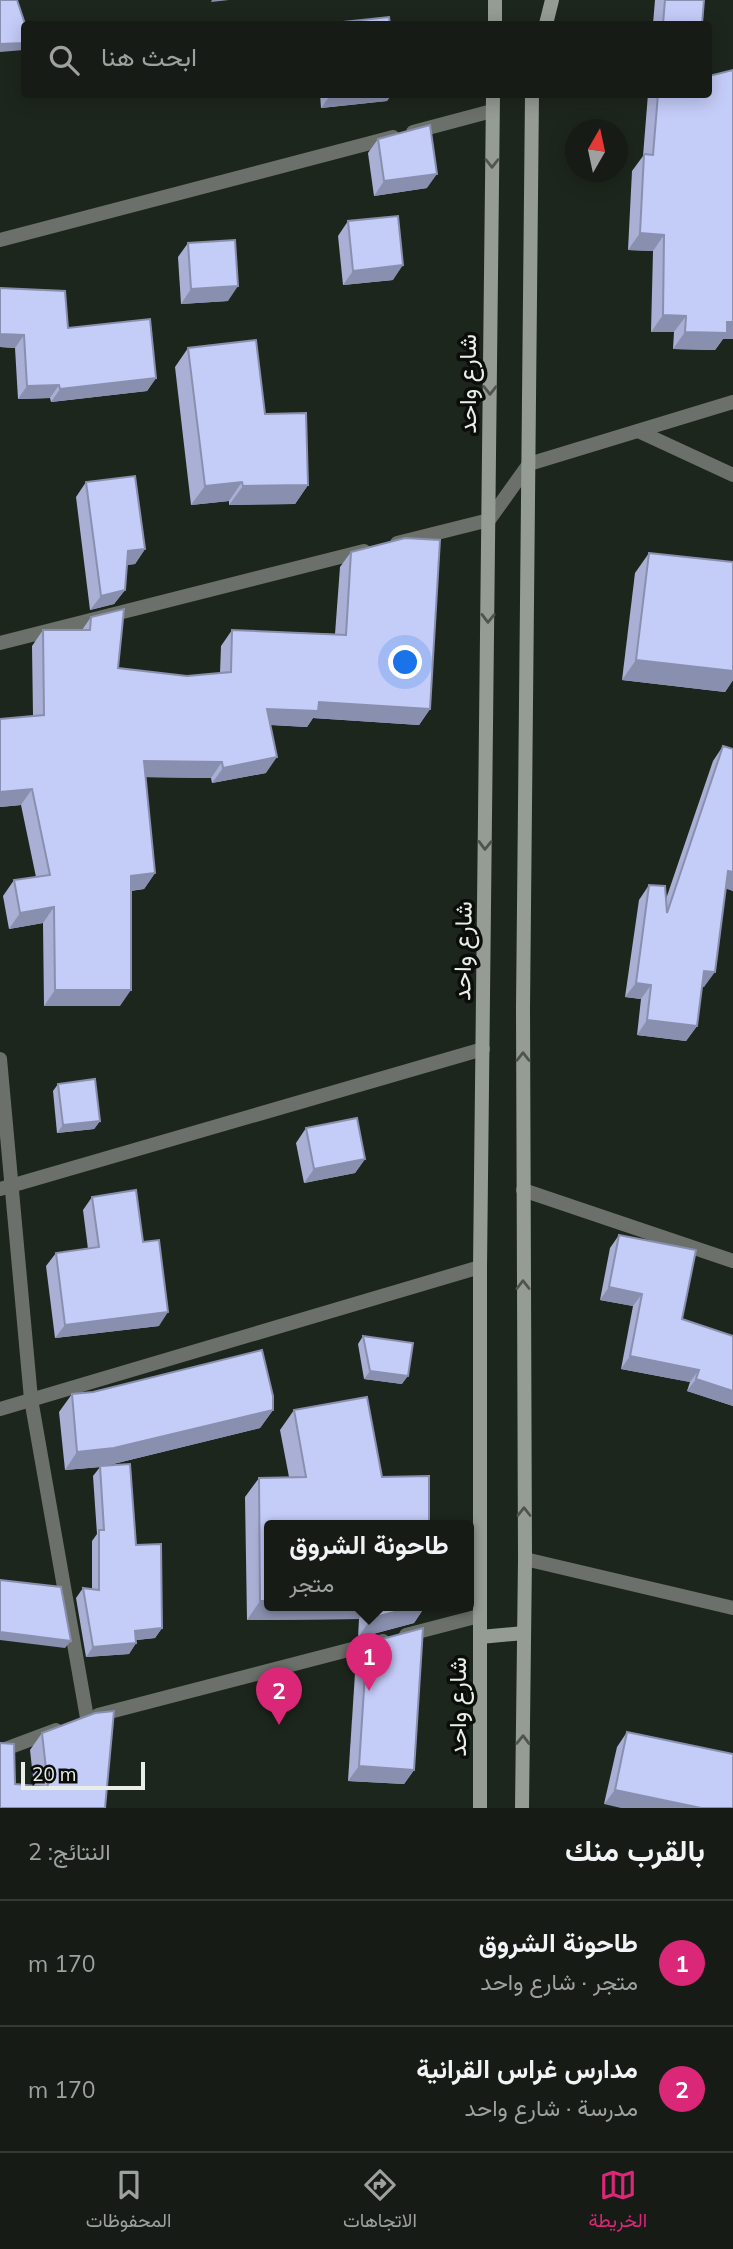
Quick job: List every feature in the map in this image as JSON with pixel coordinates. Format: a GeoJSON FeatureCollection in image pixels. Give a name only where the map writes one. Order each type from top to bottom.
{"type":"FeatureCollection","features":[{"type":"Feature","properties":{"kind":"street"},"geometry":{"type":"LineString","coordinates":[[495,0],[495,21]]}},
{"type":"Feature","properties":{"kind":"street"},"geometry":{"type":"LineString","coordinates":[[547,21],[552,0]]}},
{"type":"Feature","properties":{"kind":"street","name":"شارع واحد"},"geometry":{"type":"LineString","coordinates":[[480,1808],[480,1267],[493,98]]}},
{"type":"Feature","properties":{"kind":"street"},"geometry":{"type":"LineString","coordinates":[[522,1808],[525,1559],[523,1190],[531,98]]}},
{"type":"Feature","properties":{"kind":"street"},"geometry":{"type":"LineString","coordinates":[[0,240],[492,111]]}},
{"type":"Feature","properties":{"kind":"street"},"geometry":{"type":"LineString","coordinates":[[0,643],[489,520],[529,464],[733,402]]}},
{"type":"Feature","properties":{"kind":"street"},"geometry":{"type":"LineString","coordinates":[[638,431],[733,475]]}},
{"type":"Feature","properties":{"kind":"street"},"geometry":{"type":"LineString","coordinates":[[7,1187],[483,1049]]}},
{"type":"Feature","properties":{"kind":"street"},"geometry":{"type":"LineString","coordinates":[[0,1059],[7,1187],[31,1399],[87,1718]]}},
{"type":"Feature","properties":{"kind":"street"},"geometry":{"type":"LineString","coordinates":[[523,1190],[733,1261]]}},
{"type":"Feature","properties":{"kind":"street"},"geometry":{"type":"LineString","coordinates":[[0,1409],[480,1267]]}},
{"type":"Feature","properties":{"kind":"street"},"geometry":{"type":"LineString","coordinates":[[525,1559],[733,1608]]}},
{"type":"Feature","properties":{"kind":"street"},"geometry":{"type":"LineString","coordinates":[[0,1751],[87,1718],[480,1616]]}},
{"type":"Feature","properties":{"kind":"street"},"geometry":{"type":"LineString","coordinates":[[480,1637],[524,1633]]}},
{"type":"Feature","properties":{"kind":"building"},"geometry":{"type":"Polygon","coordinates":[[[0,0],[17,0],[24,21],[21,21],[21,43],[0,44],[0,0]]]}},
{"type":"Feature","properties":{"kind":"building"},"geometry":{"type":"Polygon","coordinates":[[[665,0],[704,0],[702,21],[663,21],[665,0]]]}},
{"type":"Feature","properties":{"kind":"building"},"geometry":{"type":"Polygon","coordinates":[[[389,17],[390,21],[352,21],[389,17]]]}},
{"type":"Feature","properties":{"kind":"building"},"geometry":{"type":"Polygon","coordinates":[[[733,70],[733,322],[727,322],[727,333],[685,332],[686,316],[663,315],[664,235],[640,233],[644,154],[653,155],[658,98],[712,98],[712,75],[733,70]]]}},
{"type":"Feature","properties":{"kind":"building"},"geometry":{"type":"Polygon","coordinates":[[[430,125],[437,174],[384,181],[378,139],[430,125]]]}},
{"type":"Feature","properties":{"kind":"building"},"geometry":{"type":"Polygon","coordinates":[[[398,216],[403,265],[353,271],[348,221],[398,216]]]}},
{"type":"Feature","properties":{"kind":"building"},"geometry":{"type":"Polygon","coordinates":[[[235,240],[238,286],[191,289],[188,243],[235,240]]]}},
{"type":"Feature","properties":{"kind":"building"},"geometry":{"type":"Polygon","coordinates":[[[0,288],[65,291],[68,328],[150,319],[156,378],[60,389],[59,385],[27,386],[24,335],[0,334],[0,288]]]}},
{"type":"Feature","properties":{"kind":"building"},"geometry":{"type":"Polygon","coordinates":[[[256,340],[265,414],[306,413],[308,485],[243,486],[242,482],[205,486],[188,348],[256,340]]]}},
{"type":"Feature","properties":{"kind":"building"},"geometry":{"type":"Polygon","coordinates":[[[135,476],[145,549],[128,551],[125,590],[101,596],[86,482],[135,476]]]}},
{"type":"Feature","properties":{"kind":"building"},"geometry":{"type":"Polygon","coordinates":[[[405,538],[440,540],[430,709],[319,702],[318,711],[267,709],[277,757],[223,768],[222,762],[144,761],[155,873],[131,876],[131,990],[55,990],[54,907],[20,913],[14,880],[50,875],[32,789],[0,792],[0,719],[44,715],[43,630],[90,630],[91,617],[124,609],[118,668],[187,676],[231,672],[232,630],[346,635],[351,552],[405,538]]]}},
{"type":"Feature","properties":{"kind":"building"},"geometry":{"type":"Polygon","coordinates":[[[649,553],[733,562],[733,671],[636,660],[649,553]]]}},
{"type":"Feature","properties":{"kind":"building"},"geometry":{"type":"Polygon","coordinates":[[[723,746],[733,749],[733,872],[728,871],[715,972],[704,971],[697,1026],[647,1020],[651,985],[636,983],[649,885],[665,886],[667,913],[723,746]]]}},
{"type":"Feature","properties":{"kind":"building"},"geometry":{"type":"Polygon","coordinates":[[[95,1079],[100,1121],[63,1125],[58,1084],[95,1079]]]}},
{"type":"Feature","properties":{"kind":"building"},"geometry":{"type":"Polygon","coordinates":[[[357,1118],[365,1159],[314,1169],[306,1128],[357,1118]]]}},
{"type":"Feature","properties":{"kind":"building"},"geometry":{"type":"Polygon","coordinates":[[[136,1190],[143,1242],[159,1240],[168,1312],[65,1325],[56,1253],[99,1247],[92,1197],[136,1190]]]}},
{"type":"Feature","properties":{"kind":"building"},"geometry":{"type":"Polygon","coordinates":[[[619,1235],[696,1250],[682,1319],[733,1336],[733,1391],[696,1379],[699,1370],[630,1356],[642,1294],[609,1287],[619,1235]]]}},
{"type":"Feature","properties":{"kind":"building"},"geometry":{"type":"Polygon","coordinates":[[[363,1336],[413,1343],[408,1376],[370,1371],[363,1336]]]}},
{"type":"Feature","properties":{"kind":"building"},"geometry":{"type":"Polygon","coordinates":[[[262,1350],[273,1396],[273,1410],[114,1448],[77,1452],[72,1394],[93,1392],[262,1350]]]}},
{"type":"Feature","properties":{"kind":"building"},"geometry":{"type":"Polygon","coordinates":[[[367,1397],[382,1477],[429,1476],[429,1520],[264,1520],[264,1601],[260,1601],[259,1478],[306,1477],[294,1410],[367,1397]]]}},
{"type":"Feature","properties":{"kind":"building"},"geometry":{"type":"Polygon","coordinates":[[[130,1464],[136,1545],[161,1544],[162,1628],[135,1631],[136,1643],[93,1647],[83,1588],[99,1590],[99,1530],[104,1530],[100,1466],[130,1464]]]}},
{"type":"Feature","properties":{"kind":"building"},"geometry":{"type":"Polygon","coordinates":[[[0,1580],[61,1587],[71,1641],[0,1632],[0,1580]]]}},
{"type":"Feature","properties":{"kind":"building"},"geometry":{"type":"Polygon","coordinates":[[[372,1611],[398,1611],[371,1618],[372,1611]]]}},
{"type":"Feature","properties":{"kind":"building"},"geometry":{"type":"Polygon","coordinates":[[[423,1628],[414,1770],[359,1766],[367,1643],[423,1628]]]}},
{"type":"Feature","properties":{"kind":"building"},"geometry":{"type":"Polygon","coordinates":[[[114,1711],[105,1808],[0,1808],[0,1743],[14,1744],[15,1784],[48,1787],[42,1733],[95,1713],[114,1711]]]}},
{"type":"Feature","properties":{"kind":"building"},"geometry":{"type":"Polygon","coordinates":[[[627,1732],[733,1754],[733,1808],[701,1808],[615,1790],[627,1732]]]}},
{"type":"Feature","properties":{"kind":"place","name":"طاحونة الشروق"},"geometry":{"type":"Point","coordinates":[369,1691]}},
{"type":"Feature","properties":{"kind":"place","name":"مدارس غراس القرانية"},"geometry":{"type":"Point","coordinates":[279,1725]}}]}
